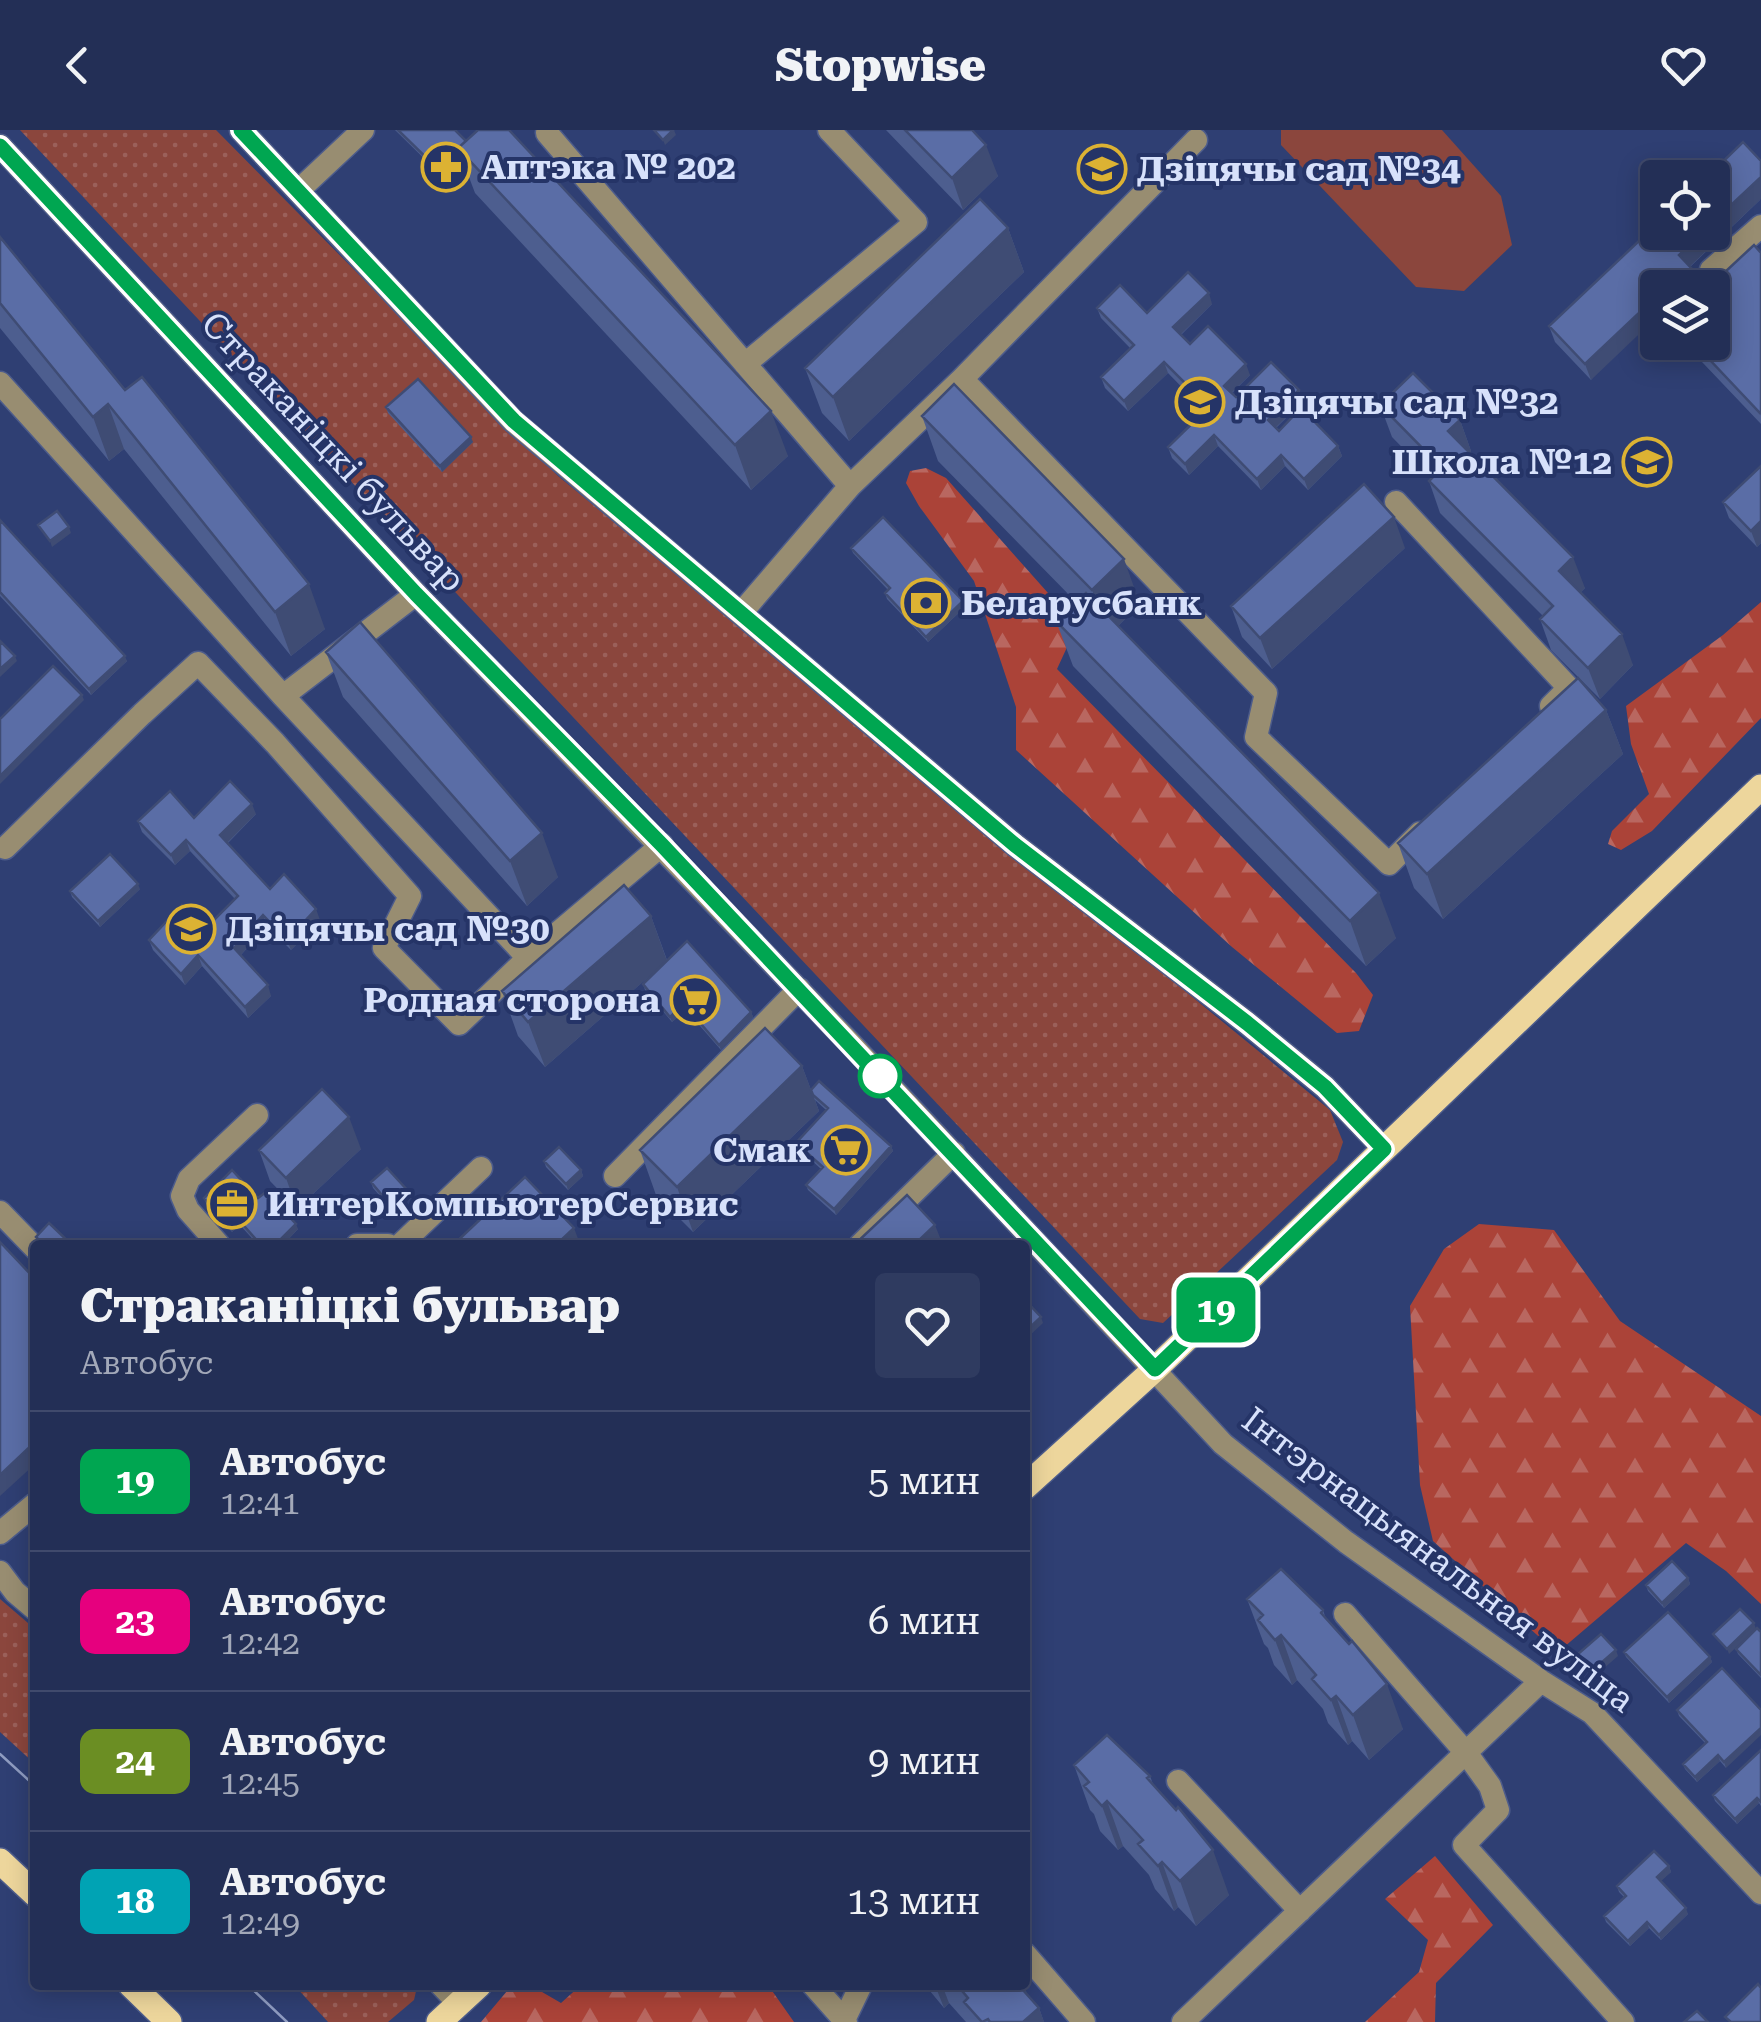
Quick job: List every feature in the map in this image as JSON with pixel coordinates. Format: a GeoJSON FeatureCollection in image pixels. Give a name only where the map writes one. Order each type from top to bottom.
{"type":"FeatureCollection","features":[{"type":"Feature","properties":{"kind":"main road"},"geometry":{"type":"LineString","coordinates":[[1030,1482],[1155,1369],[1761,788]]}},
{"type":"Feature","properties":{"kind":"main road"},"geometry":{"type":"LineString","coordinates":[[0,1860],[30,1889]]}},
{"type":"Feature","properties":{"kind":"main road"},"geometry":{"type":"LineString","coordinates":[[136,1990],[170,2022]]}},
{"type":"Feature","properties":{"kind":"main road"},"geometry":{"type":"LineString","coordinates":[[440,2022],[450,1994]]}},
{"type":"Feature","properties":{"kind":"street"},"geometry":{"type":"LineString","coordinates":[[241,130],[514,421],[1015,845],[1325,1087],[1384,1149]]}},
{"type":"Feature","properties":{"kind":"street"},"geometry":{"type":"LineString","coordinates":[[299,190],[363,130]]}},
{"type":"Feature","properties":{"kind":"street"},"geometry":{"type":"LineString","coordinates":[[745,364],[916,222],[829,130]]}},
{"type":"Feature","properties":{"kind":"street"},"geometry":{"type":"LineString","coordinates":[[546,133],[850,486]]}},
{"type":"Feature","properties":{"kind":"street"},"geometry":{"type":"LineString","coordinates":[[742,612],[850,486],[1196,140]]}},
{"type":"Feature","properties":{"kind":"street","name":"Страканіцкі бульвар"},"geometry":{"type":"LineString","coordinates":[[0,146],[416,594],[662,845],[1155,1369]]}},
{"type":"Feature","properties":{"kind":"street"},"geometry":{"type":"LineString","coordinates":[[1712,270],[1761,226]]}},
{"type":"Feature","properties":{"kind":"street"},"geometry":{"type":"LineString","coordinates":[[962,378],[1266,693],[1256,737],[1388,864],[1430,824]]}},
{"type":"Feature","properties":{"kind":"street"},"geometry":{"type":"LineString","coordinates":[[0,383],[283,696],[528,958]]}},
{"type":"Feature","properties":{"kind":"street"},"geometry":{"type":"LineString","coordinates":[[1396,502],[1569,688],[1541,716]]}},
{"type":"Feature","properties":{"kind":"street"},"geometry":{"type":"LineString","coordinates":[[283,696],[416,594]]}},
{"type":"Feature","properties":{"kind":"street"},"geometry":{"type":"LineString","coordinates":[[5,848],[198,663],[275,743],[410,896],[384,948],[458,1024],[528,958],[662,845]]}},
{"type":"Feature","properties":{"kind":"street"},"geometry":{"type":"LineString","coordinates":[[615,1176],[799,989]]}},
{"type":"Feature","properties":{"kind":"street"},"geometry":{"type":"LineString","coordinates":[[215,1240],[188,1210],[182,1196],[189,1179],[257,1116]]}},
{"type":"Feature","properties":{"kind":"street"},"geometry":{"type":"LineString","coordinates":[[865,1240],[954,1153]]}},
{"type":"Feature","properties":{"kind":"street"},"geometry":{"type":"LineString","coordinates":[[405,1240],[481,1168]]}},
{"type":"Feature","properties":{"kind":"street"},"geometry":{"type":"LineString","coordinates":[[0,1212],[30,1243]]}},
{"type":"Feature","properties":{"kind":"street","name":"Інтэрнацыянальная вуліца"},"geometry":{"type":"LineString","coordinates":[[1155,1369],[1223,1444],[1346,1542],[1541,1682],[1592,1713],[1761,1893]]}},
{"type":"Feature","properties":{"kind":"street"},"geometry":{"type":"LineString","coordinates":[[0,1533],[30,1508]]}},
{"type":"Feature","properties":{"kind":"street"},"geometry":{"type":"LineString","coordinates":[[0,1572],[30,1605]]}},
{"type":"Feature","properties":{"kind":"street"},"geometry":{"type":"LineString","coordinates":[[1345,1614],[1467,1754],[1490,1786],[1498,1810],[1464,1845],[1623,2022]]}},
{"type":"Feature","properties":{"kind":"street"},"geometry":{"type":"LineString","coordinates":[[1183,2022],[1541,1682]]}},
{"type":"Feature","properties":{"kind":"street"},"geometry":{"type":"LineString","coordinates":[[1178,1781],[1300,1911]]}},
{"type":"Feature","properties":{"kind":"street"},"geometry":{"type":"LineString","coordinates":[[1030,1960],[1084,2022]]}},
{"type":"Feature","properties":{"kind":"street"},"geometry":{"type":"LineString","coordinates":[[817,1990],[845,2021],[859,1990]]}},
{"type":"Feature","properties":{"kind":"shaded area"},"geometry":{"type":"Polygon","coordinates":[[[20,130],[216,130],[558,476],[1330,1110],[1343,1142],[1337,1160],[1163,1323],[1140,1319],[20,130]]]}},
{"type":"Feature","properties":{"kind":"shaded area"},"geometry":{"type":"Polygon","coordinates":[[[1281,130],[1442,130],[1501,196],[1512,245],[1464,291],[1416,287],[1281,145],[1281,130]]]}},
{"type":"Feature","properties":{"kind":"shaded area"},"geometry":{"type":"Polygon","coordinates":[[[0,1599],[30,1625],[30,1759],[0,1732],[0,1599]]]}},
{"type":"Feature","properties":{"kind":"shaded area"},"geometry":{"type":"Polygon","coordinates":[[[299,1990],[416,1990],[414,2000],[388,2022],[328,2022],[299,1990]]]}},
{"type":"Feature","properties":{"kind":"green space"},"geometry":{"type":"Polygon","coordinates":[[[926,468],[946,478],[1072,620],[1074,632],[1057,669],[1356,973],[1373,995],[1359,1031],[1337,1033],[1232,947],[1016,750],[1016,707],[974,581],[906,483],[910,471],[926,468]]]}},
{"type":"Feature","properties":{"kind":"green space"},"geometry":{"type":"Polygon","coordinates":[[[1761,602],[1761,718],[1652,831],[1621,850],[1608,844],[1612,831],[1649,794],[1631,744],[1626,706],[1761,602]]]}},
{"type":"Feature","properties":{"kind":"green space"},"geometry":{"type":"Polygon","coordinates":[[[1479,1224],[1554,1230],[1620,1321],[1761,1416],[1761,1604],[1726,1571],[1686,1543],[1557,1653],[1433,1541],[1420,1485],[1410,1306],[1444,1249],[1479,1224]]]}},
{"type":"Feature","properties":{"kind":"green space"},"geometry":{"type":"Polygon","coordinates":[[[1435,1856],[1493,1925],[1436,1983],[1435,2022],[1365,2022],[1419,1972],[1428,1940],[1385,1899],[1435,1856]]]}},
{"type":"Feature","properties":{"kind":"green space"},"geometry":{"type":"Polygon","coordinates":[[[508,1990],[539,1990],[561,2003],[575,1990],[772,1990],[794,2022],[481,2022],[508,1990]]]}},
{"type":"Feature","properties":{"kind":"building","name":"Аптэка № 202"},"geometry":{"type":"Polygon","coordinates":[[[398,130],[455,130],[466,141],[458,148],[462,158],[445,176],[398,130]]]}},
{"type":"Feature","properties":{"kind":"building"},"geometry":{"type":"Polygon","coordinates":[[[478,130],[509,130],[771,411],[735,445],[458,148],[478,130]]]}},
{"type":"Feature","properties":{"kind":"building"},"geometry":{"type":"Polygon","coordinates":[[[654,130],[673,130],[663,140],[654,130]]]}},
{"type":"Feature","properties":{"kind":"building"},"geometry":{"type":"Polygon","coordinates":[[[905,130],[972,130],[986,145],[952,178],[905,130]]]}},
{"type":"Feature","properties":{"kind":"building"},"geometry":{"type":"Polygon","coordinates":[[[1743,142],[1761,161],[1761,177],[1730,206],[1730,160],[1724,160],[1743,142]]]}},
{"type":"Feature","properties":{"kind":"building"},"geometry":{"type":"Polygon","coordinates":[[[980,199],[1008,228],[833,397],[805,368],[980,199]]]}},
{"type":"Feature","properties":{"kind":"building"},"geometry":{"type":"Polygon","coordinates":[[[0,237],[125,390],[142,377],[309,584],[275,612],[108,404],[93,417],[0,303],[0,237]]]}},
{"type":"Feature","properties":{"kind":"building"},"geometry":{"type":"Polygon","coordinates":[[[1640,240],[1640,250],[1684,250],[1679,255],[1693,270],[1640,270],[1640,312],[1585,364],[1549,326],[1640,240]]]}},
{"type":"Feature","properties":{"kind":"building"},"geometry":{"type":"Polygon","coordinates":[[[1754,245],[1761,253],[1760,413],[1710,360],[1730,360],[1727,270],[1754,245]]]}},
{"type":"Feature","properties":{"kind":"building"},"geometry":{"type":"Polygon","coordinates":[[[1188,272],[1209,293],[1173,327],[1190,344],[1208,326],[1246,364],[1224,386],[1236,397],[1271,362],[1299,390],[1268,420],[1279,431],[1301,408],[1338,446],[1304,479],[1281,455],[1257,479],[1214,435],[1185,464],[1168,447],[1209,407],[1164,362],[1124,401],[1101,377],[1134,345],[1097,308],[1120,285],[1147,313],[1188,272]]]}},
{"type":"Feature","properties":{"kind":"building"},"geometry":{"type":"Polygon","coordinates":[[[1413,373],[1460,420],[1448,431],[1573,557],[1559,571],[1622,634],[1588,668],[1540,619],[1553,606],[1429,481],[1442,468],[1380,405],[1413,373]]]}},
{"type":"Feature","properties":{"kind":"building"},"geometry":{"type":"Polygon","coordinates":[[[418,379],[471,437],[440,466],[386,407],[418,379]]]}},
{"type":"Feature","properties":{"kind":"building"},"geometry":{"type":"Polygon","coordinates":[[[954,384],[1124,559],[1092,590],[922,416],[954,384]]]}},
{"type":"Feature","properties":{"kind":"building"},"geometry":{"type":"Polygon","coordinates":[[[1761,466],[1761,521],[1751,531],[1723,502],[1761,466]]]}},
{"type":"Feature","properties":{"kind":"building"},"geometry":{"type":"Polygon","coordinates":[[[1364,484],[1394,517],[1260,638],[1231,606],[1364,484]]]}},
{"type":"Feature","properties":{"kind":"building"},"geometry":{"type":"Polygon","coordinates":[[[57,511],[69,527],[50,541],[38,525],[57,511]]]}},
{"type":"Feature","properties":{"kind":"building"},"geometry":{"type":"Polygon","coordinates":[[[883,517],[963,601],[926,637],[885,593],[890,588],[851,548],[883,517]]]}},
{"type":"Feature","properties":{"kind":"building"},"geometry":{"type":"Polygon","coordinates":[[[0,520],[125,656],[89,689],[0,592],[0,520]]]}},
{"type":"Feature","properties":{"kind":"building"},"geometry":{"type":"Polygon","coordinates":[[[1086,593],[1379,893],[1350,921],[1056,621],[1086,593]]]}},
{"type":"Feature","properties":{"kind":"building"},"geometry":{"type":"Polygon","coordinates":[[[360,622],[542,833],[510,861],[326,652],[360,622]]]}},
{"type":"Feature","properties":{"kind":"building"},"geometry":{"type":"Polygon","coordinates":[[[0,641],[15,656],[0,669],[0,641]]]}},
{"type":"Feature","properties":{"kind":"building"},"geometry":{"type":"Polygon","coordinates":[[[53,666],[82,695],[0,776],[0,719],[53,666]]]}},
{"type":"Feature","properties":{"kind":"building"},"geometry":{"type":"Polygon","coordinates":[[[1578,678],[1606,710],[1427,874],[1398,843],[1578,678]]]}},
{"type":"Feature","properties":{"kind":"building"},"geometry":{"type":"Polygon","coordinates":[[[230,781],[252,804],[220,835],[270,889],[284,874],[316,909],[287,940],[263,915],[234,948],[268,985],[245,1007],[198,955],[181,974],[149,940],[182,905],[205,929],[238,896],[186,840],[171,855],[138,821],[170,791],[194,818],[230,781]]]}},
{"type":"Feature","properties":{"kind":"building"},"geometry":{"type":"Polygon","coordinates":[[[110,854],[138,884],[98,921],[70,891],[110,854]]]}},
{"type":"Feature","properties":{"kind":"building"},"geometry":{"type":"Polygon","coordinates":[[[624,885],[651,916],[528,1022],[502,991],[624,885]]]}},
{"type":"Feature","properties":{"kind":"building","name":"Родная сторона"},"geometry":{"type":"Polygon","coordinates":[[[687,941],[751,1012],[719,1045],[684,1004],[670,1017],[643,984],[687,941]]]}},
{"type":"Feature","properties":{"kind":"building"},"geometry":{"type":"Polygon","coordinates":[[[765,1028],[802,1066],[677,1187],[640,1150],[765,1028]]]}},
{"type":"Feature","properties":{"kind":"building","name":"Смак"},"geometry":{"type":"Polygon","coordinates":[[[819,1081],[891,1146],[834,1209],[806,1185],[823,1167],[796,1143],[828,1108],[811,1090],[819,1081]]]}},
{"type":"Feature","properties":{"kind":"building"},"geometry":{"type":"Polygon","coordinates":[[[322,1089],[349,1117],[286,1178],[259,1150],[322,1089]]]}},
{"type":"Feature","properties":{"kind":"building"},"geometry":{"type":"Polygon","coordinates":[[[559,1147],[581,1170],[566,1184],[544,1161],[559,1147]]]}},
{"type":"Feature","properties":{"kind":"building"},"geometry":{"type":"Polygon","coordinates":[[[387,1168],[409,1192],[392,1207],[371,1182],[387,1168]]]}},
{"type":"Feature","properties":{"kind":"building"},"geometry":{"type":"Polygon","coordinates":[[[232,1170],[258,1198],[266,1192],[296,1224],[280,1240],[257,1240],[238,1219],[230,1227],[204,1198],[232,1170]]]}},
{"type":"Feature","properties":{"kind":"building"},"geometry":{"type":"Polygon","coordinates":[[[525,1177],[574,1228],[561,1240],[458,1240],[525,1177]]]}},
{"type":"Feature","properties":{"kind":"building"},"geometry":{"type":"Polygon","coordinates":[[[907,1195],[935,1225],[919,1240],[859,1240],[907,1195]]]}},
{"type":"Feature","properties":{"kind":"building"},"geometry":{"type":"Polygon","coordinates":[[[49,1223],[67,1240],[39,1240],[36,1237],[49,1223]]]}},
{"type":"Feature","properties":{"kind":"building"},"geometry":{"type":"Polygon","coordinates":[[[0,1242],[30,1274],[30,1447],[0,1475],[0,1242]]]}},
{"type":"Feature","properties":{"kind":"building"},"geometry":{"type":"Polygon","coordinates":[[[1030,1305],[1041,1317],[1030,1327],[1030,1305]]]}},
{"type":"Feature","properties":{"kind":"building"},"geometry":{"type":"Polygon","coordinates":[[[1672,1561],[1688,1578],[1662,1603],[1646,1585],[1672,1561]]]}},
{"type":"Feature","properties":{"kind":"building"},"geometry":{"type":"Polygon","coordinates":[[[1281,1569],[1323,1610],[1321,1613],[1349,1644],[1352,1641],[1387,1684],[1353,1715],[1336,1696],[1331,1700],[1312,1679],[1316,1675],[1281,1635],[1275,1640],[1258,1620],[1263,1615],[1247,1599],[1281,1569]]]}},
{"type":"Feature","properties":{"kind":"building"},"geometry":{"type":"Polygon","coordinates":[[[1740,1609],[1754,1623],[1727,1649],[1713,1634],[1740,1609]]]}},
{"type":"Feature","properties":{"kind":"building"},"geometry":{"type":"Polygon","coordinates":[[[1668,1612],[1710,1657],[1667,1697],[1624,1652],[1668,1612]]]}},
{"type":"Feature","properties":{"kind":"building"},"geometry":{"type":"Polygon","coordinates":[[[1757,1628],[1761,1632],[1761,1675],[1736,1649],[1757,1628]]]}},
{"type":"Feature","properties":{"kind":"building"},"geometry":{"type":"Polygon","coordinates":[[[1601,1634],[1616,1650],[1593,1670],[1578,1654],[1601,1634]]]}},
{"type":"Feature","properties":{"kind":"building"},"geometry":{"type":"Polygon","coordinates":[[[1722,1668],[1761,1710],[1761,1728],[1724,1762],[1718,1755],[1695,1777],[1683,1764],[1707,1742],[1677,1710],[1722,1668]]]}},
{"type":"Feature","properties":{"kind":"building"},"geometry":{"type":"Polygon","coordinates":[[[1107,1735],[1150,1776],[1147,1778],[1176,1810],[1178,1807],[1213,1850],[1180,1881],[1162,1862],[1158,1866],[1138,1844],[1143,1840],[1107,1801],[1102,1806],[1084,1786],[1089,1782],[1074,1765],[1107,1735]]]}},
{"type":"Feature","properties":{"kind":"building"},"geometry":{"type":"Polygon","coordinates":[[[1761,1750],[1761,1802],[1757,1798],[1735,1819],[1713,1795],[1761,1750]]]}},
{"type":"Feature","properties":{"kind":"building"},"geometry":{"type":"Polygon","coordinates":[[[1654,1851],[1669,1866],[1657,1877],[1686,1908],[1659,1935],[1647,1922],[1628,1941],[1604,1916],[1626,1896],[1617,1886],[1654,1851]]]}},
{"type":"Feature","properties":{"kind":"building"},"geometry":{"type":"Polygon","coordinates":[[[1758,1984],[1761,2022],[1731,2022],[1725,2017],[1758,1984]]]}},
{"type":"Feature","properties":{"kind":"building"},"geometry":{"type":"Polygon","coordinates":[[[961,1990],[1023,1990],[1039,2008],[1023,2022],[982,2022],[964,2002],[968,1998],[961,1990]]]}},
{"type":"Feature","properties":{"kind":"building"},"geometry":{"type":"Polygon","coordinates":[[[1697,2011],[1708,2022],[1684,2022],[1697,2011]]]}},
{"type":"Feature","properties":{"kind":"tram line"},"geometry":{"type":"LineString","coordinates":[[0,1754],[30,1781]]}},
{"type":"Feature","properties":{"kind":"tram line"},"geometry":{"type":"LineString","coordinates":[[253,1990],[287,2022]]}},
{"type":"Feature","properties":{"kind":"bus line","name":"19"},"geometry":{"type":"LineString","coordinates":[[0,146],[416,594],[662,845],[1155,1369],[1384,1149],[1325,1087],[1015,845],[514,421],[241,130]]}},
{"type":"Feature","properties":{"kind":"place","name":"Аптэка № 202"},"geometry":{"type":"Point","coordinates":[446,167]}},
{"type":"Feature","properties":{"kind":"place","name":"Дзіцячы сад №34"},"geometry":{"type":"Point","coordinates":[1102,169]}},
{"type":"Feature","properties":{"kind":"place","name":"Дзіцячы сад №32"},"geometry":{"type":"Point","coordinates":[1200,402]}},
{"type":"Feature","properties":{"kind":"place","name":"Школа №12"},"geometry":{"type":"Point","coordinates":[1647,462]}},
{"type":"Feature","properties":{"kind":"place","name":"Беларусбанк"},"geometry":{"type":"Point","coordinates":[926,603]}},
{"type":"Feature","properties":{"kind":"place","name":"Дзіцячы сад №30"},"geometry":{"type":"Point","coordinates":[191,929]}},
{"type":"Feature","properties":{"kind":"place","name":"Родная сторона"},"geometry":{"type":"Point","coordinates":[695,1000]}},
{"type":"Feature","properties":{"kind":"place","name":"Смак"},"geometry":{"type":"Point","coordinates":[846,1150]}},
{"type":"Feature","properties":{"kind":"place","name":"ИнтерКомпьютерСервис"},"geometry":{"type":"Point","coordinates":[232,1204]}}]}
